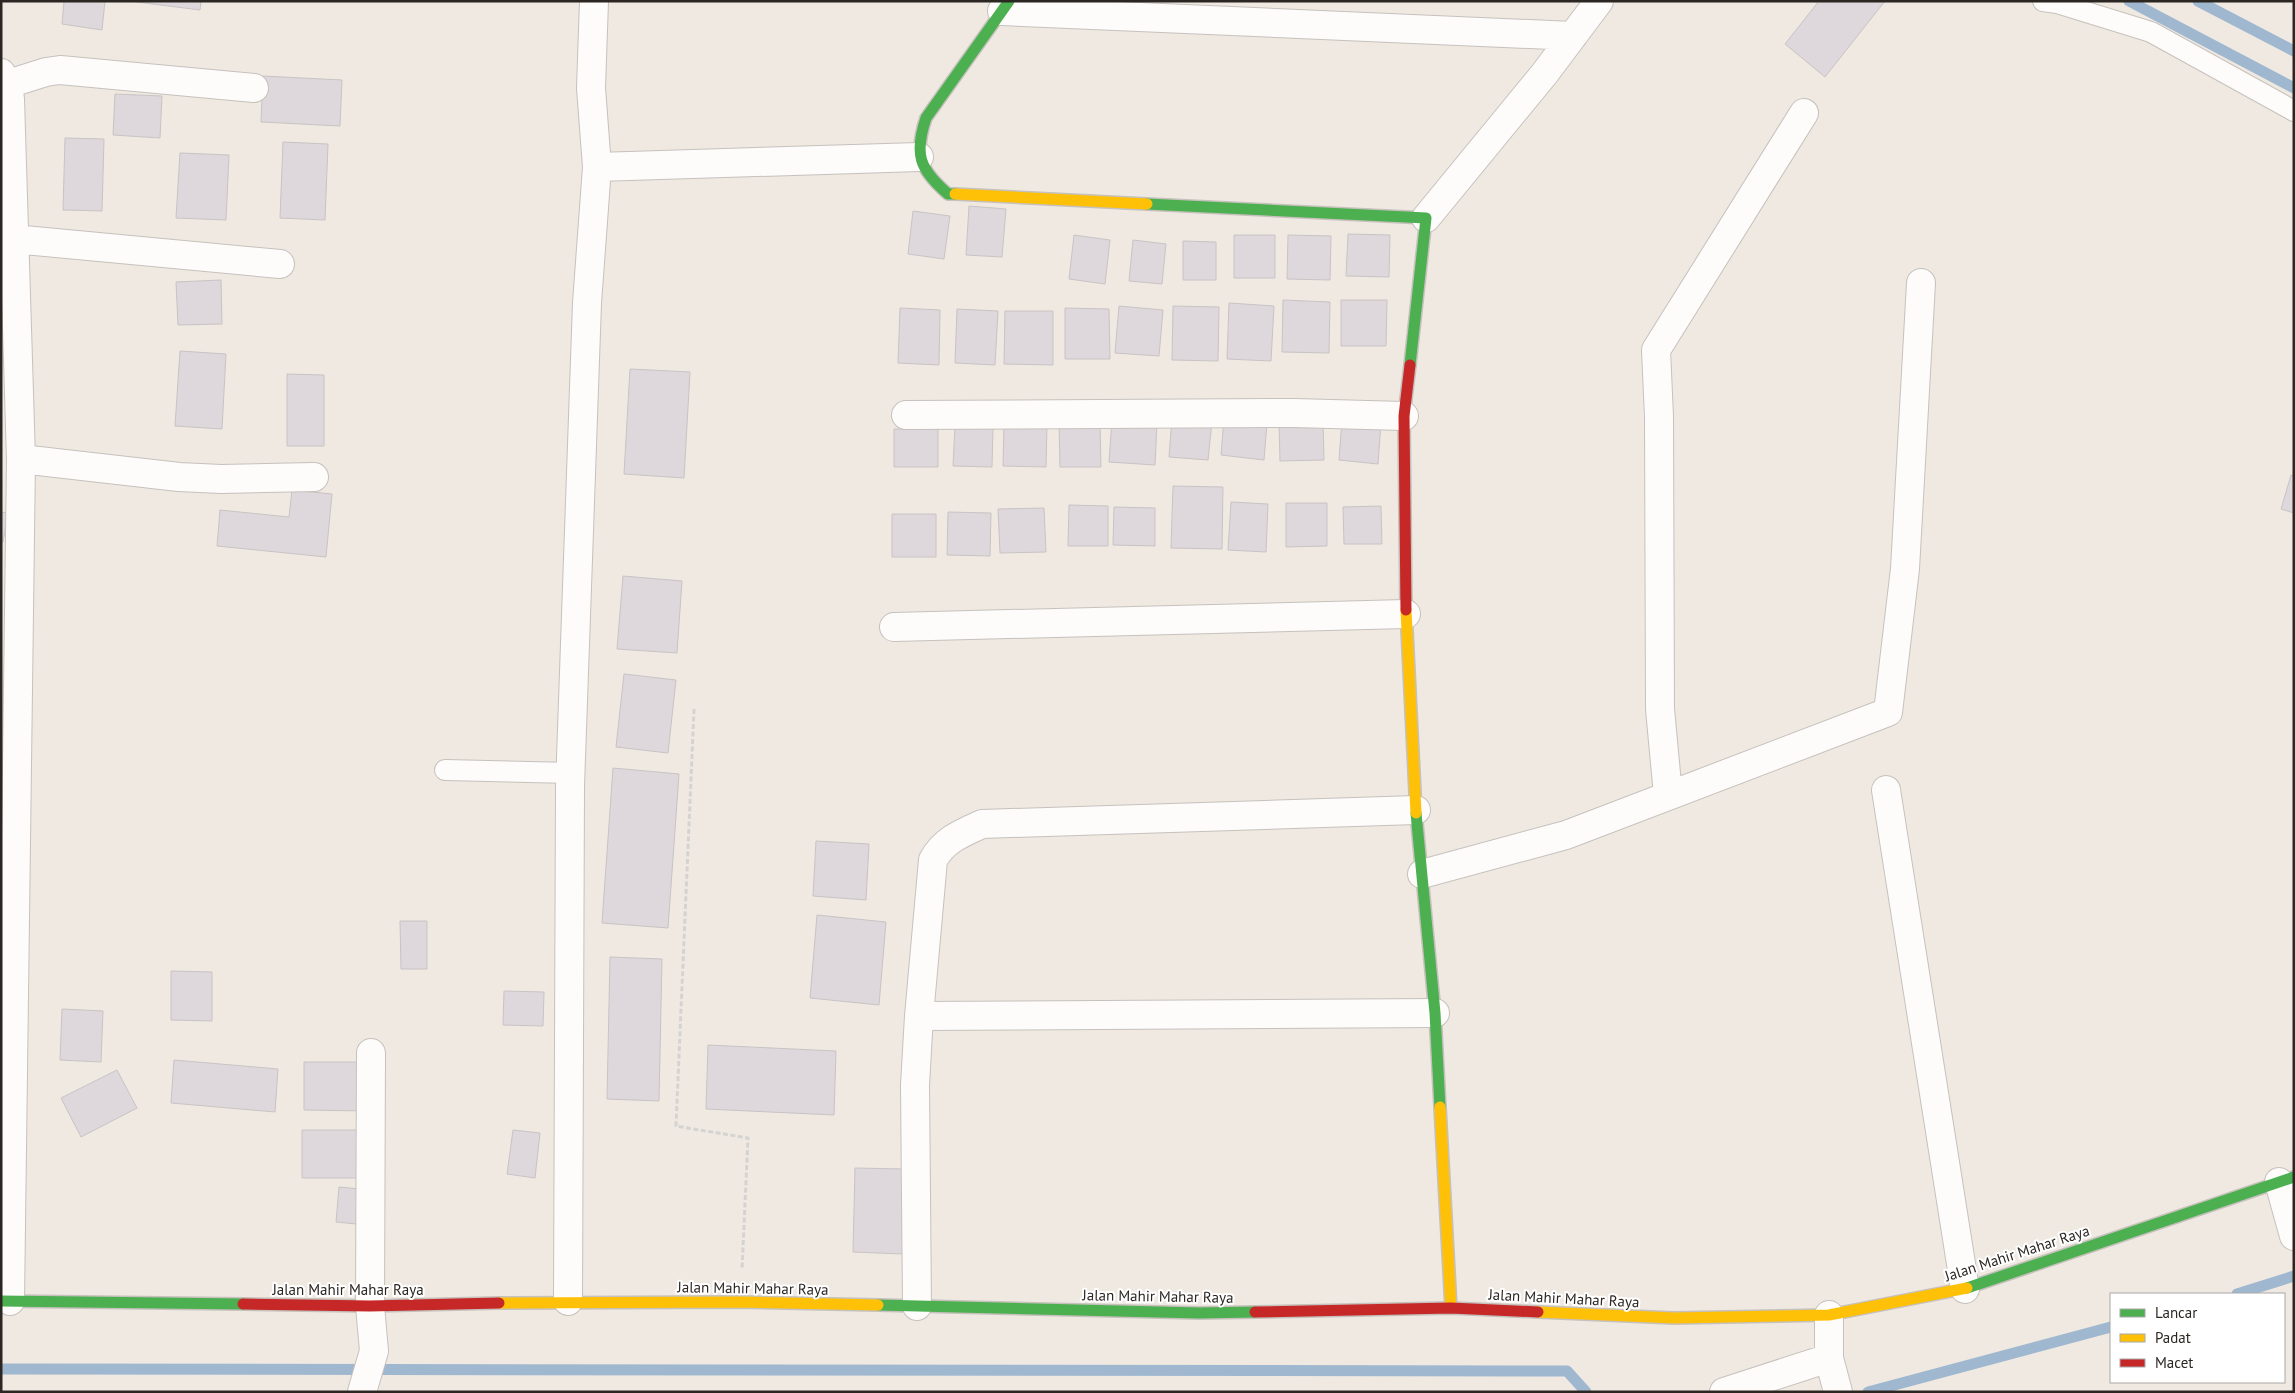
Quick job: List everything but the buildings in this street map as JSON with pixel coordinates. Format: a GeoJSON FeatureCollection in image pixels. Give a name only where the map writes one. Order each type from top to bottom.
{"type":"FeatureCollection","features":[{"type":"Feature","properties":{"kind":"street"},"geometry":{"type":"LineString","coordinates":[[568,1301],[571,773],[587,303],[597,167],[590,88],[594,1]]}},
{"type":"Feature","properties":{"kind":"street"},"geometry":{"type":"LineString","coordinates":[[1451,1308],[1435,1013],[1416,810],[1406,614],[1404,416],[1426,218],[1545,73],[1599,1]]}},
{"type":"Feature","properties":{"kind":"street"},"geometry":{"type":"LineString","coordinates":[[1426,218],[948,194],[923,169],[919,156],[918,139],[926,118],[1006,6],[1572,36]]}},
{"type":"Feature","properties":{"kind":"street"},"geometry":{"type":"LineString","coordinates":[[5,1301],[20,460],[10,99],[4,79],[60,70],[254,88]]}},
{"type":"Feature","properties":{"kind":"street"},"geometry":{"type":"LineString","coordinates":[[1668,795],[1660,709],[1659,417],[1656,350],[1804,113]]}},
{"type":"Feature","properties":{"kind":"street"},"geometry":{"type":"LineString","coordinates":[[597,167],[919,156]]}},
{"type":"Feature","properties":{"kind":"street"},"geometry":{"type":"LineString","coordinates":[[13,239],[280,264]]}},
{"type":"Feature","properties":{"kind":"street"},"geometry":{"type":"LineString","coordinates":[[1422,874],[1566,835],[1888,712],[1906,569],[1921,283]]}},
{"type":"Feature","properties":{"kind":"street"},"geometry":{"type":"LineString","coordinates":[[906,415],[1294,413],[1404,416]]}},
{"type":"Feature","properties":{"kind":"street"},"geometry":{"type":"LineString","coordinates":[[20,460],[179,477],[221,479],[314,477]]}},
{"type":"Feature","properties":{"kind":"street"},"geometry":{"type":"LineString","coordinates":[[894,627],[1406,614]]}},
{"type":"Feature","properties":{"kind":"street"},"geometry":{"type":"LineString","coordinates":[[1886,790],[1965,1288]]}},
{"type":"Feature","properties":{"kind":"street"},"geometry":{"type":"LineString","coordinates":[[917,1306],[915,1085],[919,1016],[933,860],[946,842],[982,824],[1416,810]]}},
{"type":"Feature","properties":{"kind":"street"},"geometry":{"type":"LineString","coordinates":[[919,1016],[1435,1013]]}},
{"type":"Feature","properties":{"kind":"street"},"geometry":{"type":"LineString","coordinates":[[362,1392],[374,1351],[370,1306],[371,1053]]}},
{"type":"Feature","properties":{"kind":"street"},"geometry":{"type":"LineString","coordinates":[[2286,1179],[2294,1236]]}},
{"type":"Feature","properties":{"kind":"street","name":"Jalan Mahir Mahar Raya"},"geometry":{"type":"LineString","coordinates":[[5,1301],[370,1306],[568,1301],[740,1302],[1199,1313],[1451,1308],[1674,1318],[1829,1315],[1965,1288],[2286,1179]]}},
{"type":"Feature","properties":{"kind":"street"},"geometry":{"type":"LineString","coordinates":[[1829,1315],[1829,1358],[1838,1392]]}},
{"type":"Feature","properties":{"kind":"street"},"geometry":{"type":"LineString","coordinates":[[1724,1392],[1829,1358]]}},
{"type":"Feature","properties":{"kind":"lane"},"geometry":{"type":"LineString","coordinates":[[2044,1],[2057,3],[2151,32],[2294,112]]}},
{"type":"Feature","properties":{"kind":"lane"},"geometry":{"type":"LineString","coordinates":[[445,770],[571,773]]}},
{"type":"Feature","properties":{"kind":"path"},"geometry":{"type":"LineString","coordinates":[[694,709],[676,1126],[748,1138],[740,1302]]}},
{"type":"Feature","properties":{"kind":"waterway"},"geometry":{"type":"LineString","coordinates":[[2129,1],[2294,88]]}},
{"type":"Feature","properties":{"kind":"waterway"},"geometry":{"type":"LineString","coordinates":[[2198,1],[2294,51]]}},
{"type":"Feature","properties":{"kind":"waterway"},"geometry":{"type":"LineString","coordinates":[[2240,1293],[2294,1276]]}},
{"type":"Feature","properties":{"kind":"waterway"},"geometry":{"type":"LineString","coordinates":[[1868,1392],[2110,1327]]}},
{"type":"Feature","properties":{"kind":"waterway"},"geometry":{"type":"LineString","coordinates":[[1,1369],[1567,1371],[1586,1392]]}},
{"type":"Feature","properties":{"kind":"traffic: fast"},"geometry":{"type":"LineString","coordinates":[[955,194],[948,194],[938,185],[925,168],[920,151],[922,131],[926,118],[1009,1]]}},
{"type":"Feature","properties":{"kind":"traffic: fast"},"geometry":{"type":"LineString","coordinates":[[1147,204],[1426,218],[1410,365]]}},
{"type":"Feature","properties":{"kind":"traffic: fast"},"geometry":{"type":"LineString","coordinates":[[1416,813],[1435,1013],[1440,1107]]}},
{"type":"Feature","properties":{"kind":"traffic: fast"},"geometry":{"type":"LineString","coordinates":[[1967,1288],[2294,1177]]}},
{"type":"Feature","properties":{"kind":"traffic: fast"},"geometry":{"type":"LineString","coordinates":[[1,1301],[243,1304]]}},
{"type":"Feature","properties":{"kind":"traffic: fast"},"geometry":{"type":"LineString","coordinates":[[878,1305],[1199,1313],[1255,1312]]}},
{"type":"Feature","properties":{"kind":"traffic: slow"},"geometry":{"type":"LineString","coordinates":[[955,194],[1147,204]]}},
{"type":"Feature","properties":{"kind":"traffic: slow"},"geometry":{"type":"LineString","coordinates":[[1406,610],[1416,813]]}},
{"type":"Feature","properties":{"kind":"traffic: slow"},"geometry":{"type":"LineString","coordinates":[[1440,1107],[1451,1308]]}},
{"type":"Feature","properties":{"kind":"traffic: slow"},"geometry":{"type":"LineString","coordinates":[[1538,1312],[1674,1318],[1829,1315],[1967,1288]]}},
{"type":"Feature","properties":{"kind":"traffic: slow"},"geometry":{"type":"LineString","coordinates":[[499,1303],[740,1302],[878,1305]]}},
{"type":"Feature","properties":{"kind":"traffic: jam"},"geometry":{"type":"LineString","coordinates":[[1406,610],[1404,416],[1410,365]]}},
{"type":"Feature","properties":{"kind":"traffic: jam"},"geometry":{"type":"LineString","coordinates":[[243,1304],[370,1306],[499,1303]]}},
{"type":"Feature","properties":{"kind":"traffic: jam"},"geometry":{"type":"LineString","coordinates":[[1255,1312],[1451,1308],[1538,1312]]}}]}
